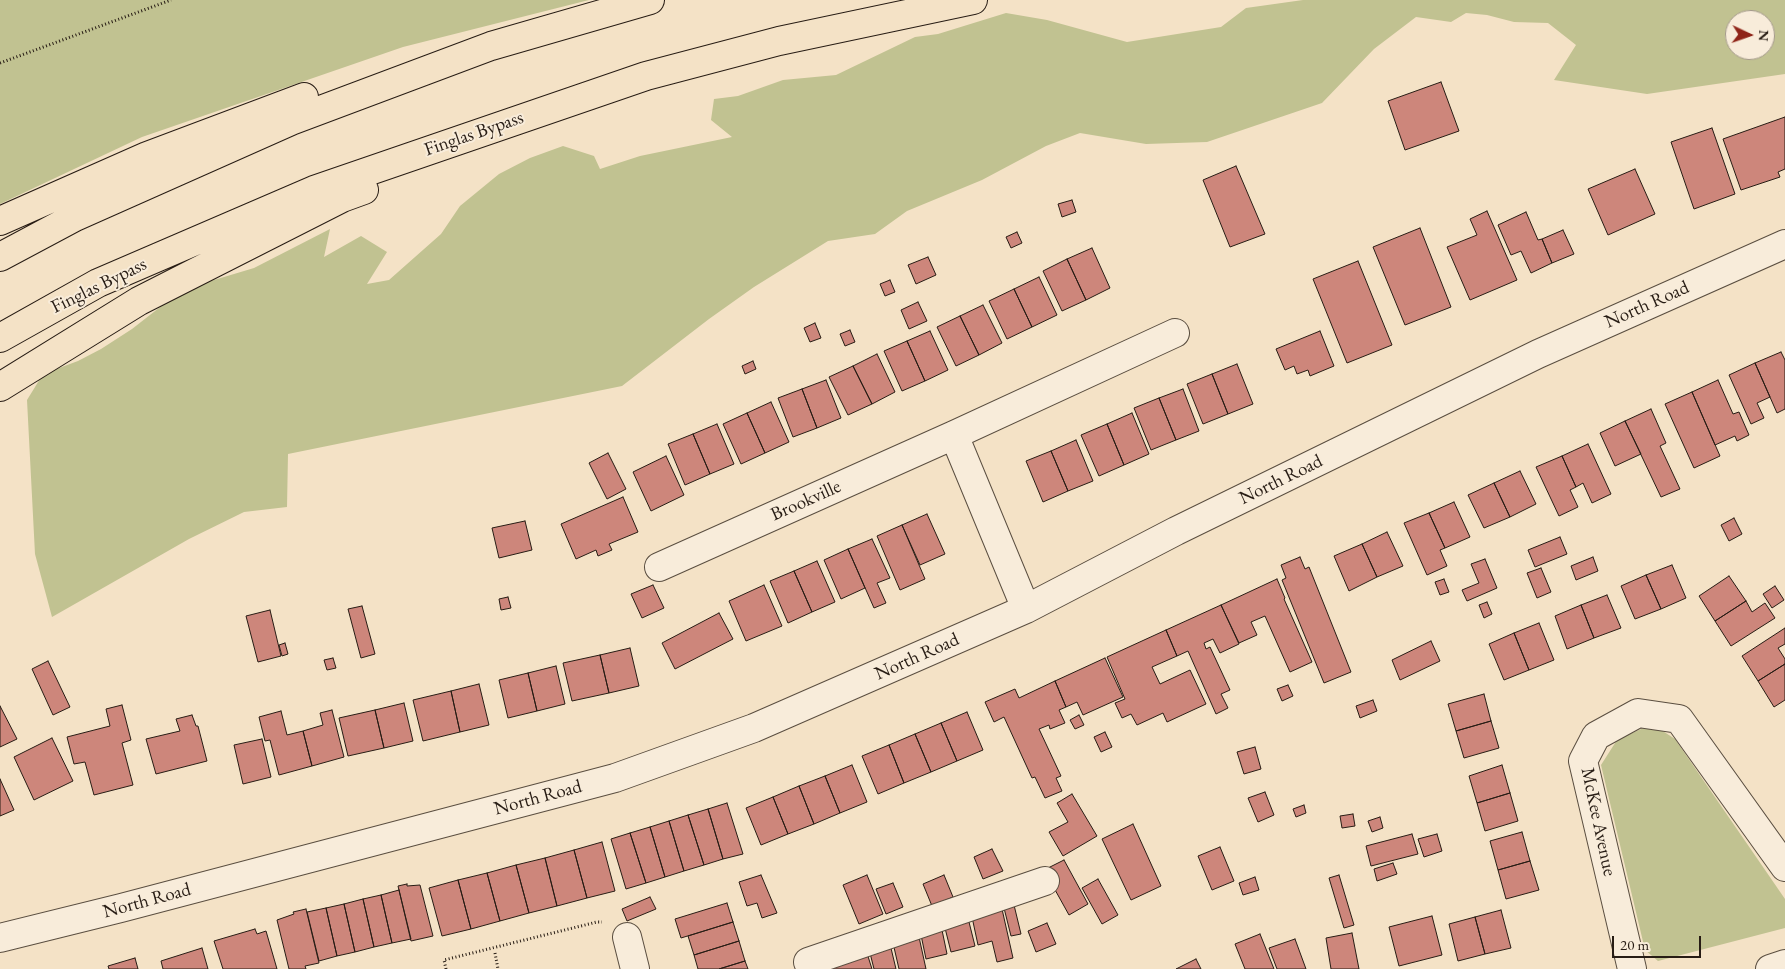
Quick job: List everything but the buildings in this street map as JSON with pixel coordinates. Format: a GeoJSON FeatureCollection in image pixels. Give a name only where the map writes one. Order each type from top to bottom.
{"type":"FeatureCollection","features":[{"type":"Feature","properties":{"kind":"main road"},"geometry":{"type":"LineString","coordinates":[[0,221],[147,156],[370,72],[608,0]]}},
{"type":"Feature","properties":{"kind":"main road"},"geometry":{"type":"LineString","coordinates":[[0,258],[75,217],[291,122],[491,46],[650,0]]}},
{"type":"Feature","properties":{"kind":"main road","name":"Finglas Bypass"},"geometry":{"type":"LineString","coordinates":[[0,338],[98,283],[314,190],[646,76],[779,42],[974,0]]}},
{"type":"Feature","properties":{"kind":"main road"},"geometry":{"type":"LineString","coordinates":[[0,387],[138,301],[342,198],[543,120],[779,42]]}},
{"type":"Feature","properties":{"kind":"street","name":"North Road"},"geometry":{"type":"LineString","coordinates":[[0,938],[615,778],[754,728],[1026,609],[1176,531],[1538,354],[1785,244]]}},
{"type":"Feature","properties":{"kind":"street","name":"Brookville"},"geometry":{"type":"LineString","coordinates":[[659,567],[954,435],[1175,333]]}},
{"type":"Feature","properties":{"kind":"street"},"geometry":{"type":"LineString","coordinates":[[954,435],[1026,609]]}},
{"type":"Feature","properties":{"kind":"street","name":"McKee Avenue"},"geometry":{"type":"LineString","coordinates":[[1632,969],[1583,761],[1596,736],[1638,713],[1679,719],[1785,867]]}},
{"type":"Feature","properties":{"kind":"street"},"geometry":{"type":"LineString","coordinates":[[811,969],[808,962],[1045,881]]}},
{"type":"Feature","properties":{"kind":"street"},"geometry":{"type":"LineString","coordinates":[[617,930],[635,969]]}},
{"type":"Feature","properties":{"kind":"street"},"geometry":{"type":"LineString","coordinates":[[1770,969],[1785,964]]}},
{"type":"Feature","properties":{"kind":"path"},"geometry":{"type":"LineString","coordinates":[[0,63],[171,0]]}},
{"type":"Feature","properties":{"kind":"path"},"geometry":{"type":"LineString","coordinates":[[446,969],[444,960],[597,922],[617,930]]}},
{"type":"Feature","properties":{"kind":"path"},"geometry":{"type":"LineString","coordinates":[[495,953],[498,969]]}},
{"type":"Feature","properties":{"kind":"green space"},"geometry":{"type":"Polygon","coordinates":[[[0,0],[589,0],[403,47],[142,137],[0,204],[0,0]]]}},
{"type":"Feature","properties":{"kind":"green space"},"geometry":{"type":"Polygon","coordinates":[[[1303,0],[1785,0],[1785,74],[1647,94],[1554,80],[1576,45],[1548,23],[1514,22],[1487,15],[1466,13],[1451,22],[1416,17],[1374,49],[1322,103],[1207,142],[1146,144],[1080,133],[1046,146],[982,180],[907,211],[875,234],[828,241],[754,287],[622,386],[288,454],[287,507],[244,512],[189,539],[52,617],[35,554],[27,400],[43,374],[78,361],[101,349],[132,329],[173,297],[204,283],[254,268],[330,229],[324,257],[361,236],[387,252],[367,284],[389,280],[441,234],[460,206],[499,174],[530,158],[563,146],[594,156],[600,169],[640,156],[732,137],[711,120],[714,99],[738,96],[783,80],[836,75],[915,37],[938,34],[1006,13],[1047,20],[1127,42],[1221,27],[1246,8],[1303,0]]]}},
{"type":"Feature","properties":{"kind":"green space"},"geometry":{"type":"Polygon","coordinates":[[[1652,724],[1675,739],[1785,899],[1785,928],[1658,961],[1645,950],[1601,765],[1617,740],[1652,724]]]}}]}
